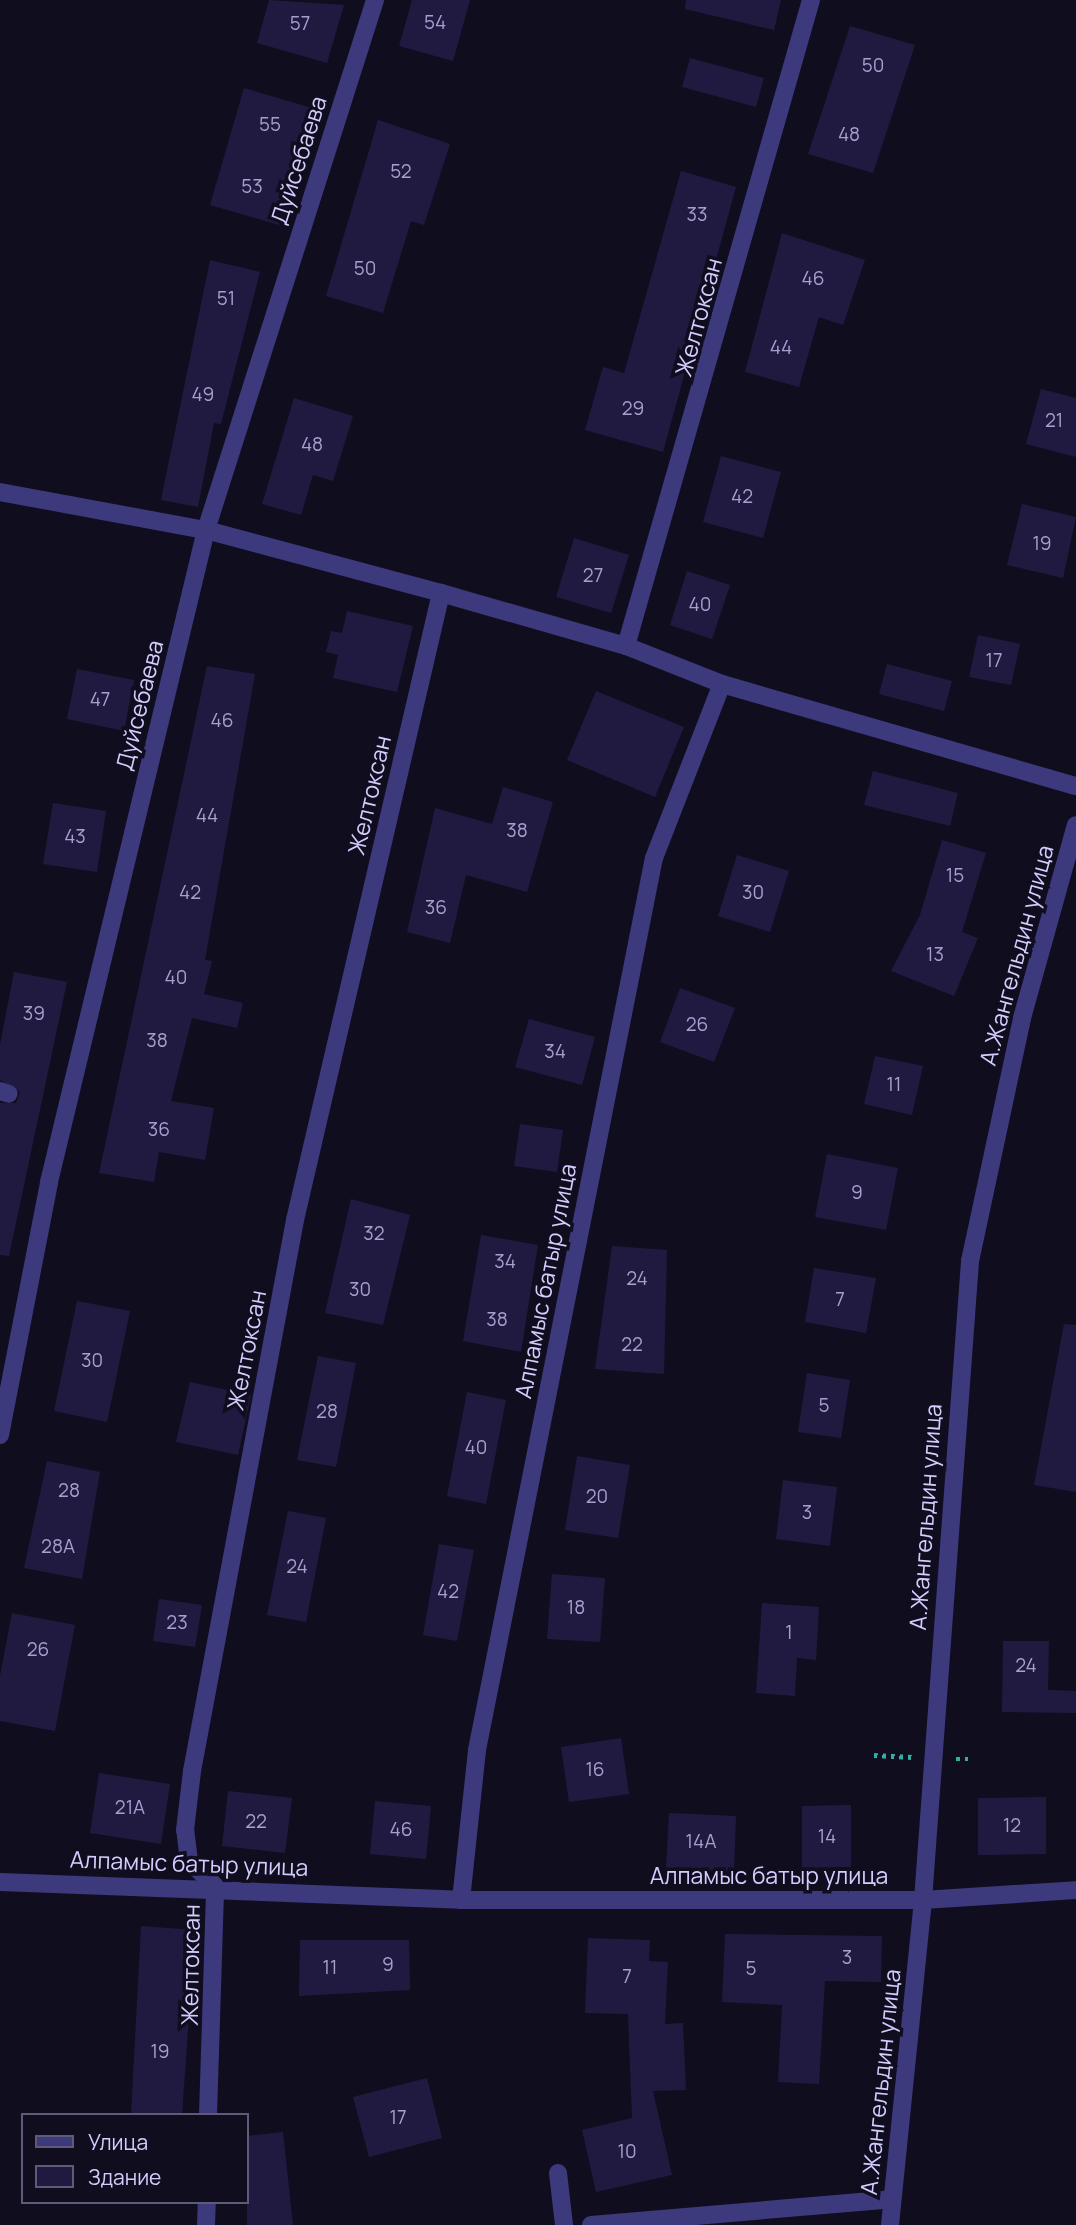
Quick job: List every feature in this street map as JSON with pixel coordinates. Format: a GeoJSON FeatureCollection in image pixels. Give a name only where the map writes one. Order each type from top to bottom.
{"type":"FeatureCollection","features":[{"type":"Feature","properties":{"kind":"street","name":"Дуйсебаева"},"geometry":{"type":"LineString","coordinates":[[0,1435],[49,1182],[206,530],[374,0]]}},
{"type":"Feature","properties":{"kind":"street","name":"Желтоксан"},"geometry":{"type":"LineString","coordinates":[[626,646],[811,0]]}},
{"type":"Feature","properties":{"kind":"street"},"geometry":{"type":"LineString","coordinates":[[0,492],[206,530],[441,593],[626,646],[722,684],[1076,786]]}},
{"type":"Feature","properties":{"kind":"street","name":"Желтоксан"},"geometry":{"type":"LineString","coordinates":[[208,2113],[215,1886],[189,1861],[185,1830],[192,1771],[295,1220],[441,593]]}},
{"type":"Feature","properties":{"kind":"street","name":"Алпамыс батыр улица"},"geometry":{"type":"LineString","coordinates":[[461,1900],[477,1751],[654,858],[722,684]]}},
{"type":"Feature","properties":{"kind":"street","name":"А.Жангельдин улица"},"geometry":{"type":"LineString","coordinates":[[890,2225],[923,1900],[970,1261],[1022,1018],[1076,825]]}},
{"type":"Feature","properties":{"kind":"street","name":"Алпамыс батыр улица"},"geometry":{"type":"LineString","coordinates":[[0,1882],[215,1886],[461,1900],[923,1900],[1076,1890]]}},
{"type":"Feature","properties":{"kind":"street"},"geometry":{"type":"LineString","coordinates":[[558,2172],[564,2225]]}},
{"type":"Feature","properties":{"kind":"street"},"geometry":{"type":"LineString","coordinates":[[592,2225],[892,2199]]}},
{"type":"Feature","properties":{"kind":"street"},"geometry":{"type":"LineString","coordinates":[[206,2225],[207,2204]]}},
{"type":"Feature","properties":{"kind":"building"},"geometry":{"type":"Polygon","coordinates":[[[269,0],[344,5],[327,63],[257,43],[269,0]]]}},
{"type":"Feature","properties":{"kind":"building"},"geometry":{"type":"Polygon","coordinates":[[[412,0],[470,0],[453,61],[399,46],[412,0]]]}},
{"type":"Feature","properties":{"kind":"building"},"geometry":{"type":"Polygon","coordinates":[[[686,0],[781,0],[774,30],[685,9],[686,0]]]}},
{"type":"Feature","properties":{"kind":"building"},"geometry":{"type":"Polygon","coordinates":[[[850,26],[915,45],[873,173],[808,154],[850,26]]]}},
{"type":"Feature","properties":{"kind":"building"},"geometry":{"type":"Polygon","coordinates":[[[690,58],[764,78],[756,107],[682,87],[690,58]]]}},
{"type":"Feature","properties":{"kind":"building"},"geometry":{"type":"Polygon","coordinates":[[[244,88],[312,108],[279,225],[210,205],[244,88]]]}},
{"type":"Feature","properties":{"kind":"building"},"geometry":{"type":"Polygon","coordinates":[[[378,120],[450,144],[424,225],[411,221],[383,313],[326,296],[378,120]]]}},
{"type":"Feature","properties":{"kind":"building"},"geometry":{"type":"Polygon","coordinates":[[[681,171],[736,187],[663,452],[585,430],[603,367],[624,373],[681,171]]]}},
{"type":"Feature","properties":{"kind":"building"},"geometry":{"type":"Polygon","coordinates":[[[782,233],[865,260],[843,325],[819,317],[799,387],[745,372],[782,233]]]}},
{"type":"Feature","properties":{"kind":"building"},"geometry":{"type":"Polygon","coordinates":[[[210,260],[260,272],[221,424],[214,423],[198,507],[161,500],[210,260]]]}},
{"type":"Feature","properties":{"kind":"building"},"geometry":{"type":"Polygon","coordinates":[[[1041,389],[1076,398],[1076,457],[1026,444],[1041,389]]]}},
{"type":"Feature","properties":{"kind":"building"},"geometry":{"type":"Polygon","coordinates":[[[294,398],[353,416],[333,481],[313,475],[301,515],[262,504],[294,398]]]}},
{"type":"Feature","properties":{"kind":"building"},"geometry":{"type":"Polygon","coordinates":[[[721,456],[781,472],[763,538],[703,522],[721,456]]]}},
{"type":"Feature","properties":{"kind":"building"},"geometry":{"type":"Polygon","coordinates":[[[1022,504],[1076,517],[1063,578],[1007,565],[1022,504]]]}},
{"type":"Feature","properties":{"kind":"building"},"geometry":{"type":"Polygon","coordinates":[[[574,538],[629,555],[611,613],[556,597],[574,538]]]}},
{"type":"Feature","properties":{"kind":"building"},"geometry":{"type":"Polygon","coordinates":[[[687,571],[730,585],[712,639],[670,625],[687,571]]]}},
{"type":"Feature","properties":{"kind":"building"},"geometry":{"type":"Polygon","coordinates":[[[347,611],[413,626],[397,692],[333,678],[338,655],[326,652],[331,631],[342,633],[347,611]]]}},
{"type":"Feature","properties":{"kind":"building"},"geometry":{"type":"Polygon","coordinates":[[[978,635],[1020,644],[1011,685],[969,677],[978,635]]]}},
{"type":"Feature","properties":{"kind":"building"},"geometry":{"type":"Polygon","coordinates":[[[887,664],[952,681],[944,711],[879,694],[887,664]]]}},
{"type":"Feature","properties":{"kind":"building"},"geometry":{"type":"Polygon","coordinates":[[[207,666],[255,674],[205,960],[212,961],[204,994],[243,1003],[237,1028],[192,1018],[171,1101],[214,1108],[205,1160],[159,1152],[154,1182],[99,1173],[207,666]]]}},
{"type":"Feature","properties":{"kind":"building"},"geometry":{"type":"Polygon","coordinates":[[[77,669],[134,680],[124,731],[67,719],[77,669]]]}},
{"type":"Feature","properties":{"kind":"building"},"geometry":{"type":"Polygon","coordinates":[[[596,691],[684,727],[655,797],[567,760],[596,691]]]}},
{"type":"Feature","properties":{"kind":"building"},"geometry":{"type":"Polygon","coordinates":[[[873,771],[958,793],[950,826],[864,805],[873,771]]]}},
{"type":"Feature","properties":{"kind":"building"},"geometry":{"type":"Polygon","coordinates":[[[503,787],[553,802],[527,892],[466,875],[450,943],[407,932],[435,808],[492,824],[503,787]]]}},
{"type":"Feature","properties":{"kind":"building"},"geometry":{"type":"Polygon","coordinates":[[[53,803],[106,811],[97,872],[43,864],[53,803]]]}},
{"type":"Feature","properties":{"kind":"building"},"geometry":{"type":"Polygon","coordinates":[[[942,840],[986,853],[962,932],[978,938],[954,996],[891,971],[920,915],[942,840]]]}},
{"type":"Feature","properties":{"kind":"building"},"geometry":{"type":"Polygon","coordinates":[[[737,855],[789,871],[770,932],[718,916],[737,855]]]}},
{"type":"Feature","properties":{"kind":"building"},"geometry":{"type":"Polygon","coordinates":[[[14,972],[67,982],[9,1256],[0,1255],[0,1103],[16,1103],[20,1092],[0,1080],[0,1045],[14,972]]]}},
{"type":"Feature","properties":{"kind":"building"},"geometry":{"type":"Polygon","coordinates":[[[680,988],[735,1008],[714,1062],[660,1042],[680,988]]]}},
{"type":"Feature","properties":{"kind":"building"},"geometry":{"type":"Polygon","coordinates":[[[529,1019],[595,1037],[582,1085],[515,1067],[529,1019]]]}},
{"type":"Feature","properties":{"kind":"building"},"geometry":{"type":"Polygon","coordinates":[[[875,1056],[923,1066],[912,1115],[864,1104],[875,1056]]]}},
{"type":"Feature","properties":{"kind":"building"},"geometry":{"type":"Polygon","coordinates":[[[520,1124],[563,1130],[557,1172],[514,1166],[520,1124]]]}},
{"type":"Feature","properties":{"kind":"building"},"geometry":{"type":"Polygon","coordinates":[[[827,1154],[898,1168],[886,1230],[815,1217],[827,1154]]]}},
{"type":"Feature","properties":{"kind":"building"},"geometry":{"type":"Polygon","coordinates":[[[351,1199],[410,1215],[383,1325],[325,1313],[351,1199]]]}},
{"type":"Feature","properties":{"kind":"building"},"geometry":{"type":"Polygon","coordinates":[[[481,1235],[538,1245],[521,1352],[463,1341],[481,1235]]]}},
{"type":"Feature","properties":{"kind":"building"},"geometry":{"type":"Polygon","coordinates":[[[612,1246],[667,1250],[664,1374],[595,1369],[612,1246]]]}},
{"type":"Feature","properties":{"kind":"building"},"geometry":{"type":"Polygon","coordinates":[[[814,1268],[876,1278],[866,1333],[805,1322],[814,1268]]]}},
{"type":"Feature","properties":{"kind":"building"},"geometry":{"type":"Polygon","coordinates":[[[77,1301],[130,1311],[107,1422],[54,1411],[77,1301]]]}},
{"type":"Feature","properties":{"kind":"building"},"geometry":{"type":"Polygon","coordinates":[[[1064,1324],[1076,1325],[1076,1492],[1034,1485],[1064,1324]]]}},
{"type":"Feature","properties":{"kind":"building"},"geometry":{"type":"Polygon","coordinates":[[[318,1356],[356,1363],[336,1467],[297,1460],[318,1356]]]}},
{"type":"Feature","properties":{"kind":"building"},"geometry":{"type":"Polygon","coordinates":[[[807,1373],[850,1380],[841,1438],[798,1432],[807,1373]]]}},
{"type":"Feature","properties":{"kind":"building"},"geometry":{"type":"Polygon","coordinates":[[[190,1382],[251,1395],[238,1455],[176,1442],[190,1382]]]}},
{"type":"Feature","properties":{"kind":"building"},"geometry":{"type":"Polygon","coordinates":[[[467,1392],[506,1400],[486,1504],[447,1496],[467,1392]]]}},
{"type":"Feature","properties":{"kind":"building"},"geometry":{"type":"Polygon","coordinates":[[[577,1456],[630,1465],[618,1538],[565,1530],[577,1456]]]}},
{"type":"Feature","properties":{"kind":"building"},"geometry":{"type":"Polygon","coordinates":[[[47,1461],[100,1472],[82,1579],[24,1568],[47,1461]]]}},
{"type":"Feature","properties":{"kind":"building"},"geometry":{"type":"Polygon","coordinates":[[[783,1480],[837,1487],[830,1546],[776,1539],[783,1480]]]}},
{"type":"Feature","properties":{"kind":"building"},"geometry":{"type":"Polygon","coordinates":[[[288,1511],[326,1518],[306,1622],[267,1615],[288,1511]]]}},
{"type":"Feature","properties":{"kind":"building"},"geometry":{"type":"Polygon","coordinates":[[[439,1544],[474,1550],[457,1641],[423,1635],[439,1544]]]}},
{"type":"Feature","properties":{"kind":"building"},"geometry":{"type":"Polygon","coordinates":[[[552,1574],[605,1578],[600,1642],[547,1639],[552,1574]]]}},
{"type":"Feature","properties":{"kind":"building"},"geometry":{"type":"Polygon","coordinates":[[[159,1599],[202,1605],[195,1647],[153,1641],[159,1599]]]}},
{"type":"Feature","properties":{"kind":"building"},"geometry":{"type":"Polygon","coordinates":[[[762,1603],[819,1607],[816,1660],[797,1658],[795,1696],[756,1693],[762,1603]]]}},
{"type":"Feature","properties":{"kind":"building"},"geometry":{"type":"Polygon","coordinates":[[[12,1613],[75,1625],[55,1731],[0,1721],[0,1676],[12,1613]]]}},
{"type":"Feature","properties":{"kind":"building"},"geometry":{"type":"Polygon","coordinates":[[[1003,1641],[1049,1641],[1048,1690],[1076,1691],[1076,1713],[1002,1712],[1003,1641]]]}},
{"type":"Feature","properties":{"kind":"building"},"geometry":{"type":"Polygon","coordinates":[[[621,1738],[629,1794],[569,1802],[561,1747],[621,1738]]]}},
{"type":"Feature","properties":{"kind":"building"},"geometry":{"type":"Polygon","coordinates":[[[99,1773],[170,1784],[161,1844],[90,1833],[99,1773]]]}},
{"type":"Feature","properties":{"kind":"building"},"geometry":{"type":"Polygon","coordinates":[[[228,1791],[292,1798],[285,1853],[222,1846],[228,1791]]]}},
{"type":"Feature","properties":{"kind":"building"},"geometry":{"type":"Polygon","coordinates":[[[1046,1797],[1046,1854],[978,1855],[978,1798],[1046,1797]]]}},
{"type":"Feature","properties":{"kind":"building"},"geometry":{"type":"Polygon","coordinates":[[[375,1801],[431,1806],[426,1859],[370,1854],[375,1801]]]}},
{"type":"Feature","properties":{"kind":"building"},"geometry":{"type":"Polygon","coordinates":[[[851,1805],[851,1867],[802,1868],[802,1806],[851,1805]]]}},
{"type":"Feature","properties":{"kind":"building"},"geometry":{"type":"Polygon","coordinates":[[[669,1813],[736,1816],[734,1871],[666,1868],[669,1813]]]}},
{"type":"Feature","properties":{"kind":"building"},"geometry":{"type":"Polygon","coordinates":[[[141,1926],[195,1930],[182,2113],[131,2113],[141,1926]]]}},
{"type":"Feature","properties":{"kind":"building"},"geometry":{"type":"Polygon","coordinates":[[[725,1934],[882,1936],[881,1982],[825,1981],[819,2084],[778,2082],[782,2005],[722,2002],[725,1934]]]}},
{"type":"Feature","properties":{"kind":"building"},"geometry":{"type":"Polygon","coordinates":[[[588,1938],[650,1940],[649,1961],[668,1962],[665,2024],[683,2023],[686,2090],[653,2091],[672,2175],[596,2192],[582,2130],[632,2118],[628,2014],[585,2013],[588,1938]]]}},
{"type":"Feature","properties":{"kind":"building"},"geometry":{"type":"Polygon","coordinates":[[[300,1940],[409,1940],[410,1990],[299,1996],[300,1940]]]}},
{"type":"Feature","properties":{"kind":"building"},"geometry":{"type":"Polygon","coordinates":[[[427,2078],[442,2138],[369,2157],[353,2097],[427,2078]]]}},
{"type":"Feature","properties":{"kind":"building"},"geometry":{"type":"Polygon","coordinates":[[[283,2132],[293,2225],[247,2225],[248,2136],[283,2132]]]}}]}
